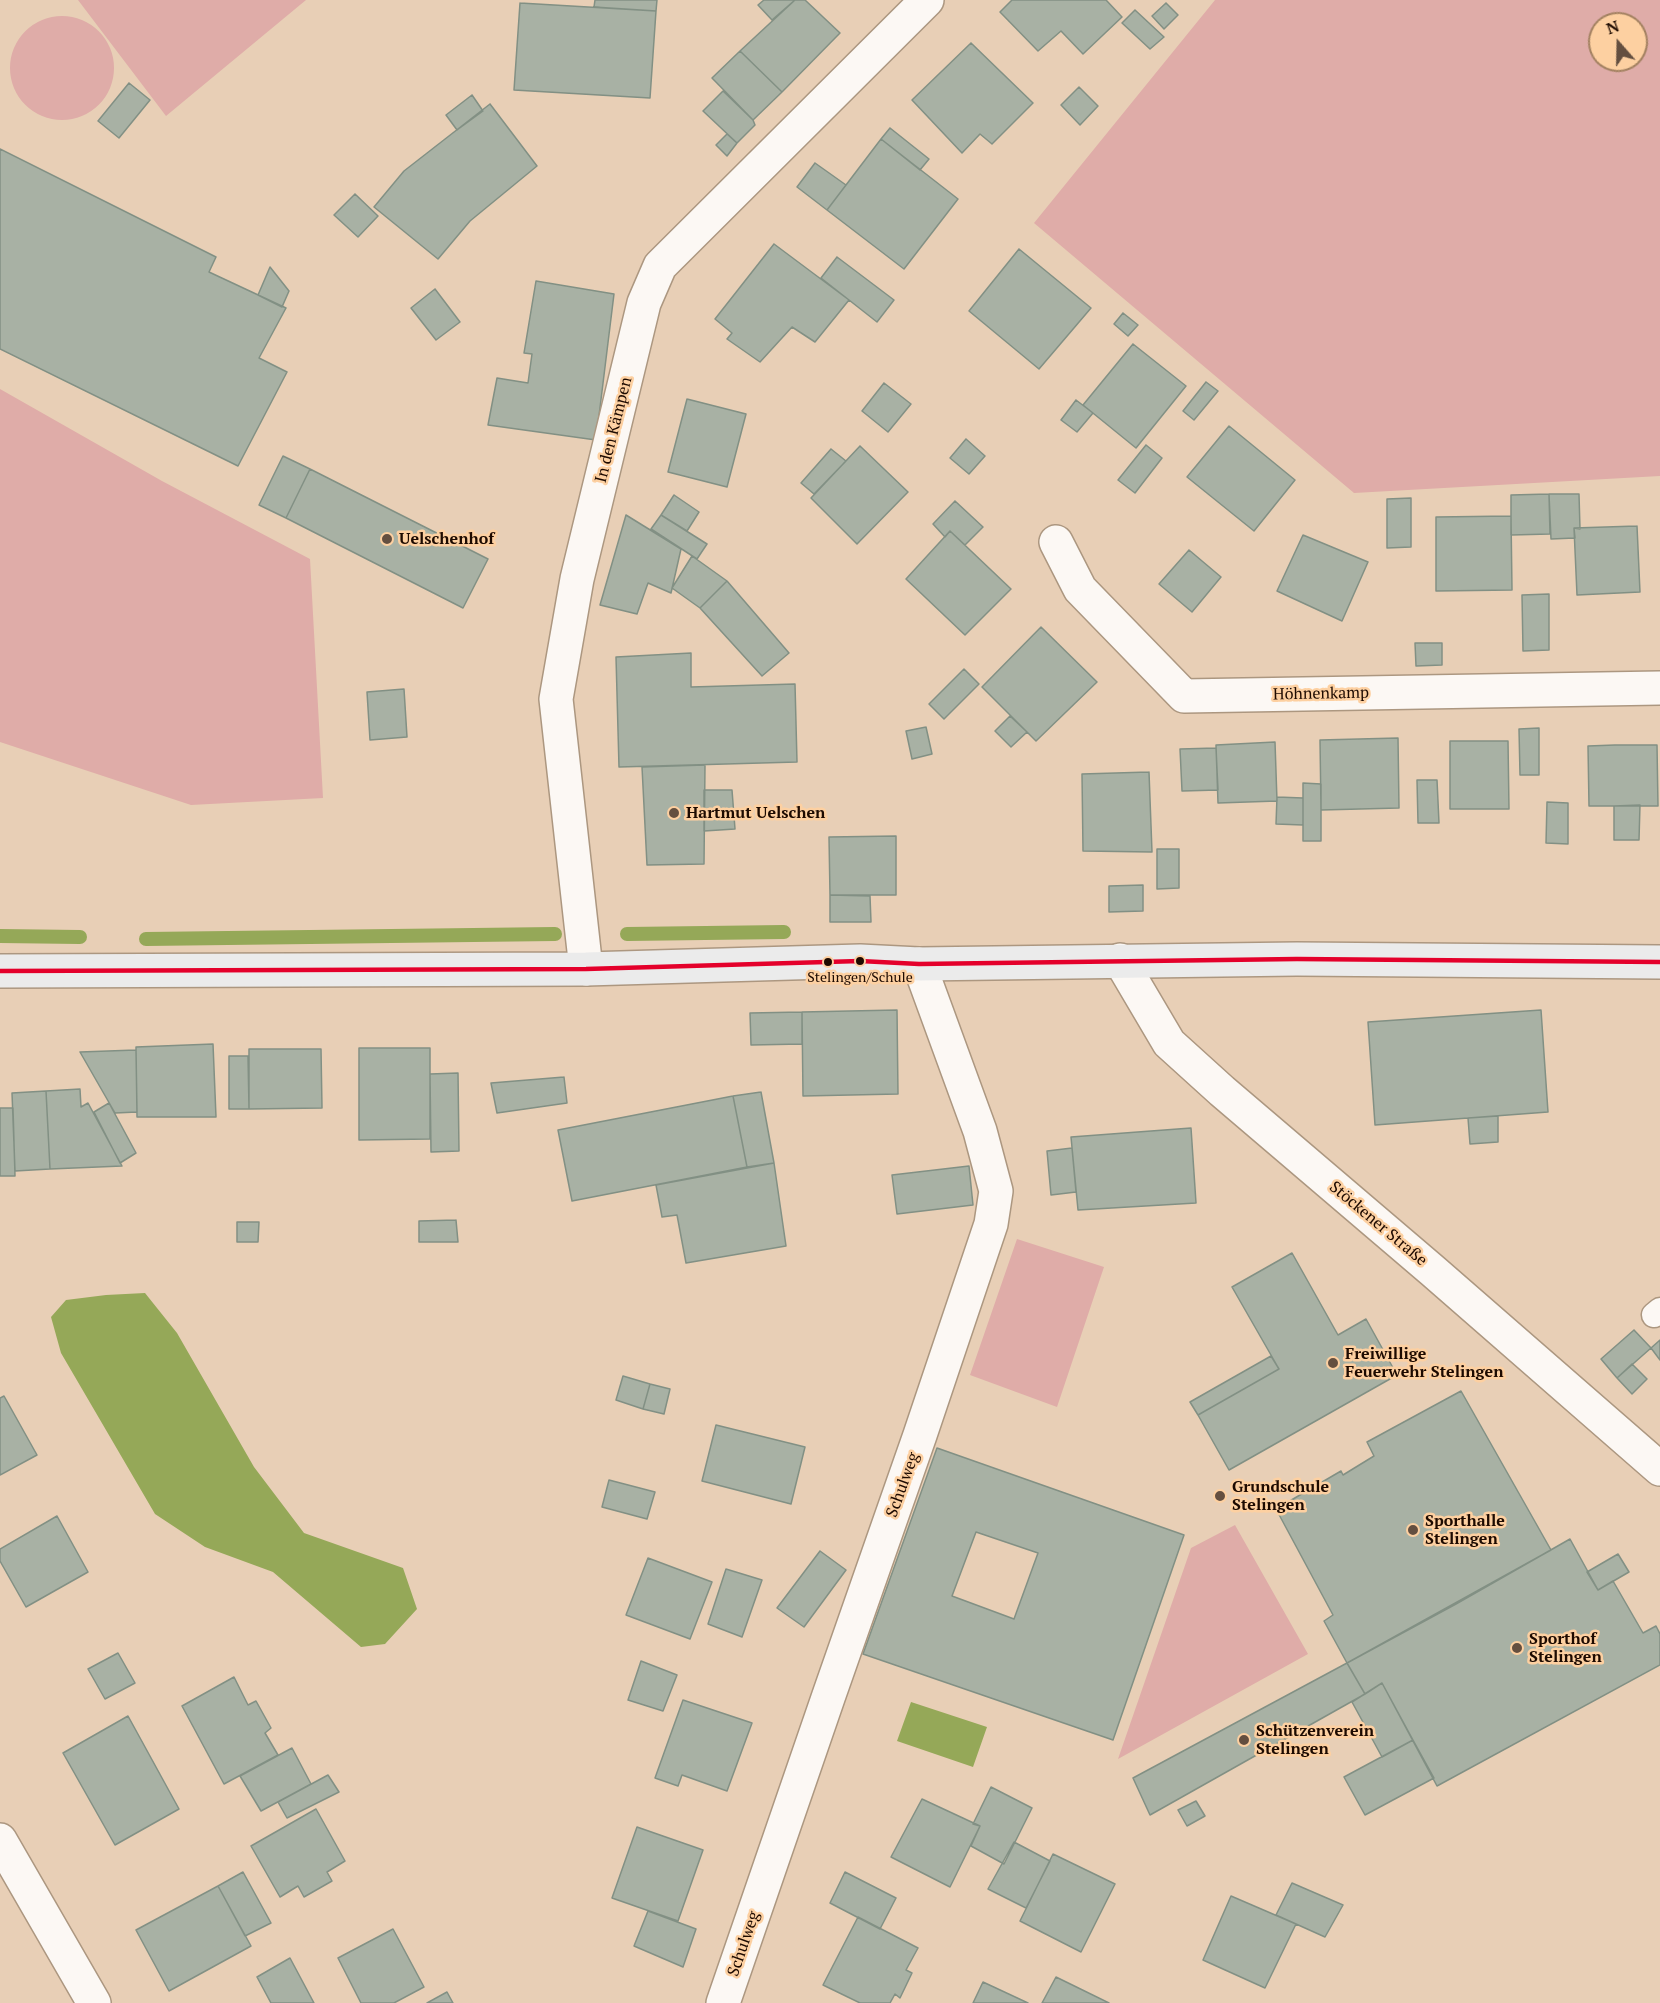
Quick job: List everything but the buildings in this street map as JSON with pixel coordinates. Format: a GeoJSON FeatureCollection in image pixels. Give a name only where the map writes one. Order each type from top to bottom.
{"type":"FeatureCollection","features":[{"type":"Feature","properties":{"kind":"street","name":"In den Kämpen"},"geometry":{"type":"LineString","coordinates":[[586,969],[556,699],[578,579],[644,303],[660,266],[927,0]]}},
{"type":"Feature","properties":{"kind":"street","name":"Höhnenkamp"},"geometry":{"type":"LineString","coordinates":[[1056,542],[1080,589],[1184,696],[1660,688]]}},
{"type":"Feature","properties":{"kind":"street"},"geometry":{"type":"LineString","coordinates":[[0,971],[586,969],[860,962],[919,964],[1120,960],[1411,959],[1660,962]]}},
{"type":"Feature","properties":{"kind":"street","name":"Stöckener Straße"},"geometry":{"type":"LineString","coordinates":[[1120,960],[1169,1043],[1660,1469]]}},
{"type":"Feature","properties":{"kind":"street","name":"Schulweg"},"geometry":{"type":"LineString","coordinates":[[723,2003],[992,1224],[996,1191],[980,1131],[919,964]]}},
{"type":"Feature","properties":{"kind":"street"},"geometry":{"type":"LineString","coordinates":[[0,1840],[94,2003]]}},
{"type":"Feature","properties":{"kind":"shaded area"},"geometry":{"type":"Polygon","coordinates":[[[78,0],[306,0],[166,116],[78,0]]]}},
{"type":"Feature","properties":{"kind":"shaded area"},"geometry":{"type":"Polygon","coordinates":[[[1215,0],[1660,0],[1660,476],[1354,493],[1034,223],[1215,0]]]}},
{"type":"Feature","properties":{"kind":"shaded area"},"geometry":{"type":"Polygon","coordinates":[[[62,16],[82,20],[99,31],[110,48],[114,68],[110,88],[99,105],[82,116],[62,120],[42,116],[25,105],[14,88],[10,68],[14,48],[25,31],[42,20],[62,16]]]}},
{"type":"Feature","properties":{"kind":"shaded area"},"geometry":{"type":"Polygon","coordinates":[[[0,389],[162,481],[310,559],[323,798],[191,805],[0,742],[0,389]]]}},
{"type":"Feature","properties":{"kind":"shaded area"},"geometry":{"type":"Polygon","coordinates":[[[1017,1239],[1104,1267],[1057,1407],[970,1375],[1017,1239]]]}},
{"type":"Feature","properties":{"kind":"shaded area"},"geometry":{"type":"Polygon","coordinates":[[[145,1293],[177,1333],[254,1467],[304,1533],[403,1568],[417,1609],[385,1644],[361,1647],[273,1572],[205,1547],[155,1514],[61,1353],[51,1317],[66,1300],[145,1293]]]}},
{"type":"Feature","properties":{"kind":"shaded area"},"geometry":{"type":"Polygon","coordinates":[[[1235,1525],[1308,1654],[1118,1759],[1191,1548],[1235,1525]]]}},
{"type":"Feature","properties":{"kind":"shaded area"},"geometry":{"type":"Polygon","coordinates":[[[911,1702],[987,1727],[973,1767],[897,1741],[911,1702]]]}},
{"type":"Feature","properties":{"kind":"waterway"},"geometry":{"type":"LineString","coordinates":[[627,934],[784,932]]}},
{"type":"Feature","properties":{"kind":"waterway"},"geometry":{"type":"LineString","coordinates":[[146,939],[555,934]]}},
{"type":"Feature","properties":{"kind":"waterway"},"geometry":{"type":"LineString","coordinates":[[0,936],[80,937]]}},
{"type":"Feature","properties":{"kind":"transit line"},"geometry":{"type":"LineString","coordinates":[[0,971],[586,969],[860,961],[919,964],[1297,959],[1660,962]]}},
{"type":"Feature","properties":{"kind":"place","name":"Uelschenhof"},"geometry":{"type":"Point","coordinates":[387,539]}},
{"type":"Feature","properties":{"kind":"place","name":"Hartmut Uelschen"},"geometry":{"type":"Point","coordinates":[674,813]}},
{"type":"Feature","properties":{"kind":"place","name":"Stelingen/Schule"},"geometry":{"type":"Point","coordinates":[860,961]}},
{"type":"Feature","properties":{"kind":"place","name":"Freiwillige Feuerwehr Stelingen"},"geometry":{"type":"Point","coordinates":[1333,1363]}},
{"type":"Feature","properties":{"kind":"place","name":"Grundschule Stelingen"},"geometry":{"type":"Point","coordinates":[1220,1496]}},
{"type":"Feature","properties":{"kind":"place","name":"Sporthalle Stelingen"},"geometry":{"type":"Point","coordinates":[1413,1530]}},
{"type":"Feature","properties":{"kind":"place","name":"Sporthof Stelingen"},"geometry":{"type":"Point","coordinates":[1517,1648]}},
{"type":"Feature","properties":{"kind":"place","name":"Schützenverein Stelingen"},"geometry":{"type":"Point","coordinates":[1244,1740]}}]}
